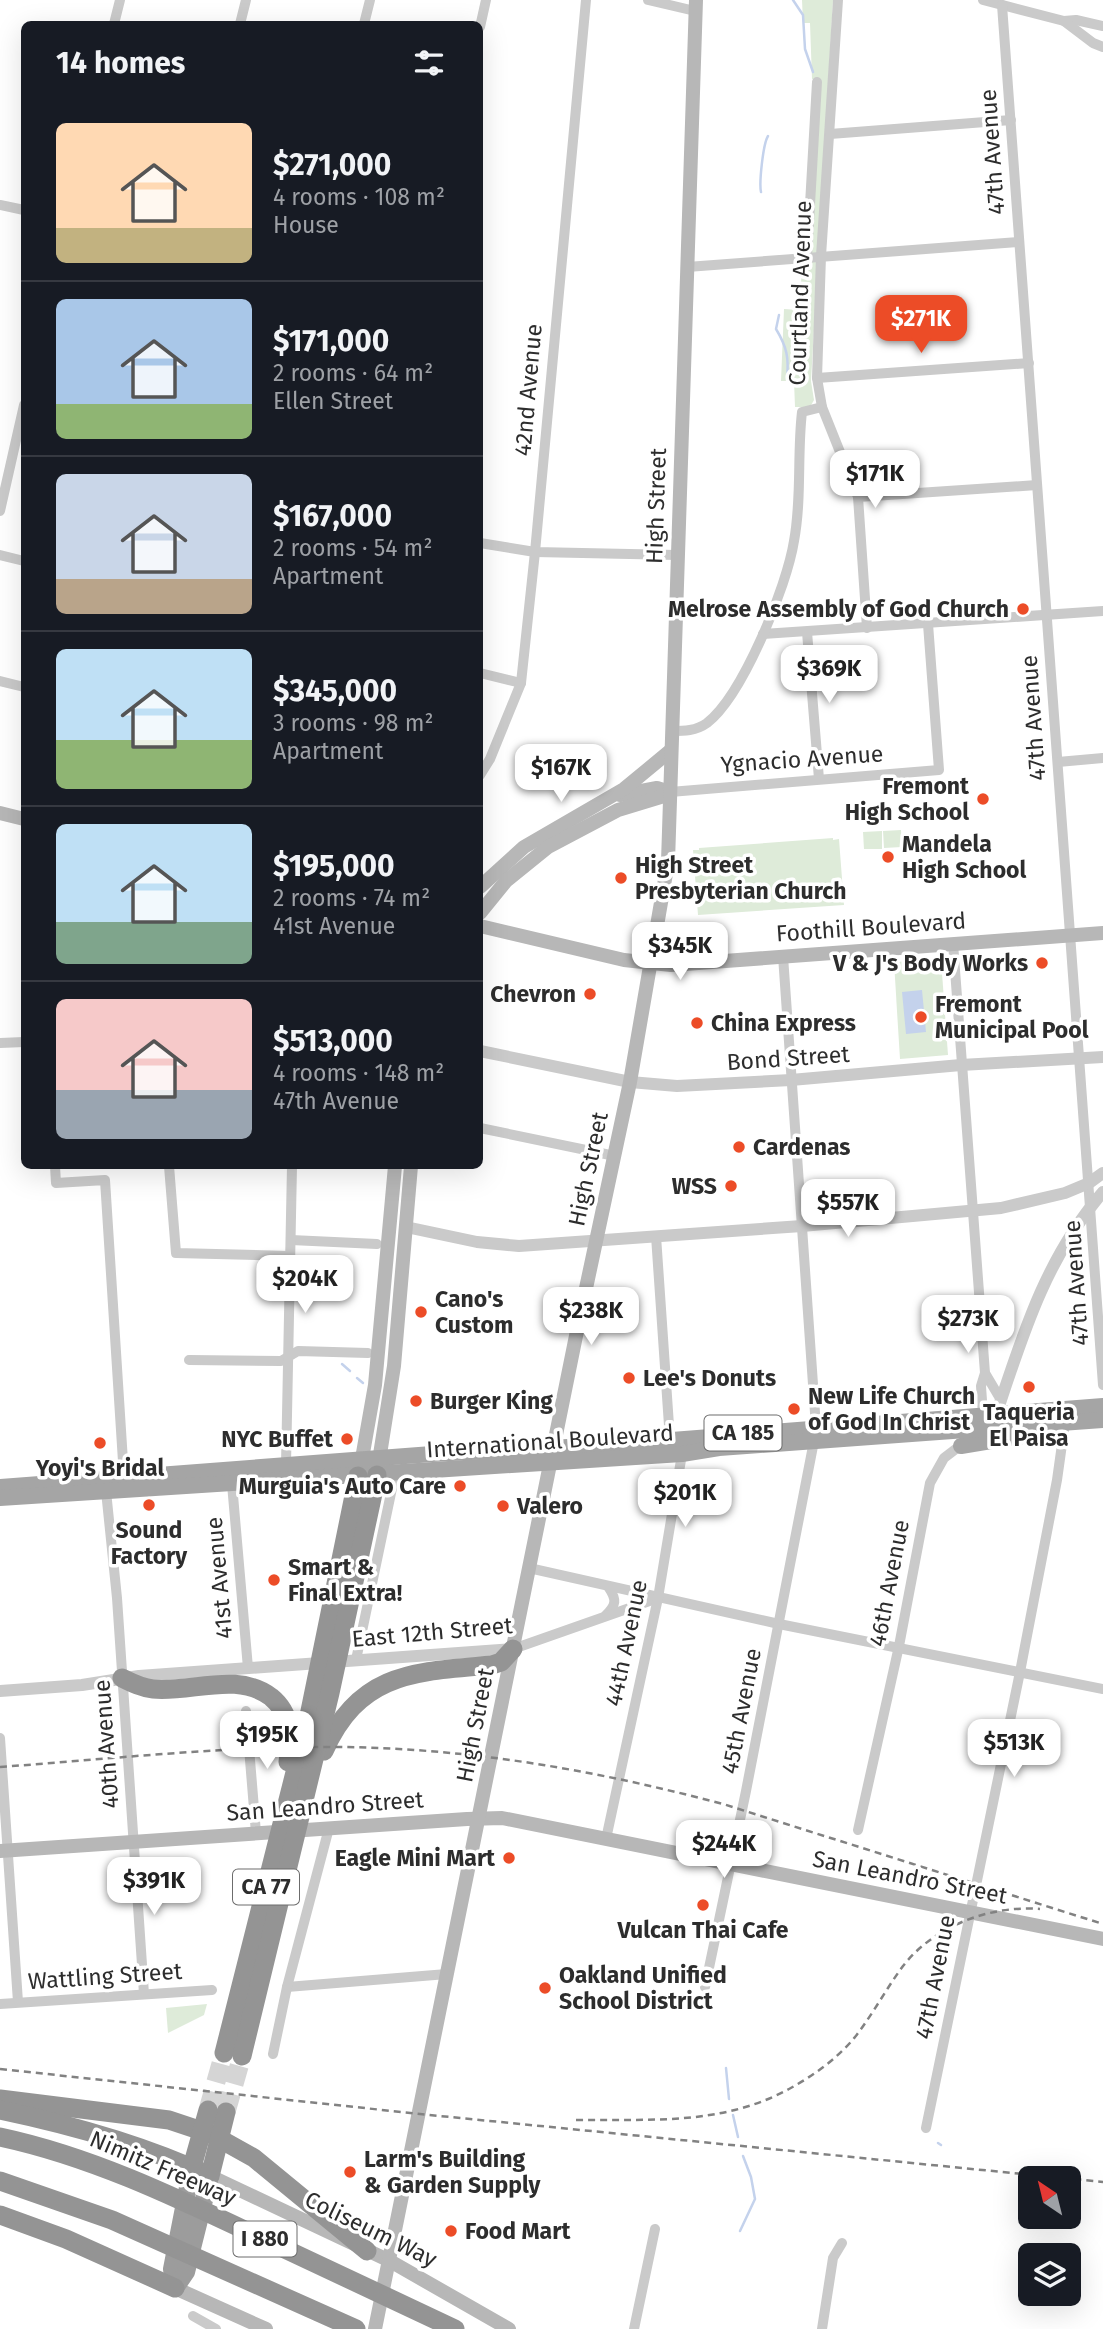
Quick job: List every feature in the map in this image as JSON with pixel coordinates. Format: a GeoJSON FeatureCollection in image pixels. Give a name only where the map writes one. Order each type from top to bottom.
{"type":"FeatureCollection","features":[{"type":"Feature","properties":{"kind":"highway","name":"CA 77"},"geometry":{"type":"LineString","coordinates":[[233,2054],[280,1863],[330,1693],[374,1469]]}},
{"type":"Feature","properties":{"kind":"highway"},"geometry":{"type":"LineString","coordinates":[[280,1863],[324,1750],[335,1729],[360,1701],[379,1686],[404,1675],[492,1665],[501,1662],[513,1649]]}},
{"type":"Feature","properties":{"kind":"highway"},"geometry":{"type":"LineString","coordinates":[[122,1678],[135,1685],[153,1689],[248,1686],[267,1694],[281,1707],[289,1724],[290,1744],[280,1863]]}},
{"type":"Feature","properties":{"kind":"highway"},"geometry":{"type":"LineString","coordinates":[[0,2099],[169,2120],[211,2134],[254,2158],[367,2251]]}},
{"type":"Feature","properties":{"kind":"highway"},"geometry":{"type":"LineString","coordinates":[[0,2110],[47,2120],[138,2147],[210,2176]]}},
{"type":"Feature","properties":{"kind":"highway"},"geometry":{"type":"LineString","coordinates":[[217,2111],[210,2176],[186,2272],[175,2288],[172,2269],[192,2167],[217,2111]]}},
{"type":"Feature","properties":{"kind":"highway","name":"Nimitz Freeway"},"geometry":{"type":"LineString","coordinates":[[0,2137],[118,2173],[205,2210],[455,2329]]}},
{"type":"Feature","properties":{"kind":"highway","name":"I 880"},"geometry":{"type":"LineString","coordinates":[[0,2181],[113,2220],[356,2329]]}},
{"type":"Feature","properties":{"kind":"highway"},"geometry":{"type":"LineString","coordinates":[[0,2214],[66,2239],[175,2288]]}},
{"type":"Feature","properties":{"kind":"main road","name":"High Street"},"geometry":{"type":"LineString","coordinates":[[375,2329],[630,1082],[667,862],[695,5]]}},
{"type":"Feature","properties":{"kind":"main road"},"geometry":{"type":"LineString","coordinates":[[483,884],[532,841],[635,780],[670,751]]}},
{"type":"Feature","properties":{"kind":"main road"},"geometry":{"type":"LineString","coordinates":[[483,909],[506,881],[548,847],[618,810],[670,792],[664,789],[643,789],[627,792],[598,804]]}},
{"type":"Feature","properties":{"kind":"main road"},"geometry":{"type":"LineString","coordinates":[[0,813],[21,818]]}},
{"type":"Feature","properties":{"kind":"main road","name":"Foothill Boulevard"},"geometry":{"type":"LineString","coordinates":[[483,927],[624,961],[650,964],[1103,933]]}},
{"type":"Feature","properties":{"kind":"main road"},"geometry":{"type":"LineString","coordinates":[[374,1469],[375,1385],[395,1169]]}},
{"type":"Feature","properties":{"kind":"main road"},"geometry":{"type":"LineString","coordinates":[[396,1169],[401,1184],[399,1218],[406,1227]]}},
{"type":"Feature","properties":{"kind":"main road"},"geometry":{"type":"LineString","coordinates":[[374,1469],[392,1387],[411,1169]]}},
{"type":"Feature","properties":{"kind":"main road","name":"International Boulevard"},"geometry":{"type":"LineString","coordinates":[[552,1455],[682,1454],[815,1434],[1103,1406]]}},
{"type":"Feature","properties":{"kind":"main road","name":"International Boulevard"},"geometry":{"type":"LineString","coordinates":[[989,1415],[1042,1425],[1103,1420]]}},
{"type":"Feature","properties":{"kind":"main road"},"geometry":{"type":"LineString","coordinates":[[961,1446],[1022,1436],[1042,1425]]}},
{"type":"Feature","properties":{"kind":"main road","name":"International Boulevard"},"geometry":{"type":"LineString","coordinates":[[0,1499],[232,1484],[374,1469],[552,1455],[670,1440],[815,1434]]}},
{"type":"Feature","properties":{"kind":"main road","name":"International Boulevard"},"geometry":{"type":"LineString","coordinates":[[0,1487],[286,1465],[374,1469]]}},
{"type":"Feature","properties":{"kind":"main road","name":"San Leandro Street"},"geometry":{"type":"LineString","coordinates":[[4,1851],[480,1818],[514,1820],[1103,1939]]}},
{"type":"Feature","properties":{"kind":"main road","name":"Coliseum Way"},"geometry":{"type":"LineString","coordinates":[[210,2176],[390,2261],[509,2329]]}},
{"type":"Feature","properties":{"kind":"main road"},"geometry":{"type":"LineString","coordinates":[[175,2288],[266,2329]]}},
{"type":"Feature","properties":{"kind":"street"},"geometry":{"type":"LineString","coordinates":[[115,21],[120,0]]}},
{"type":"Feature","properties":{"kind":"street"},"geometry":{"type":"LineString","coordinates":[[241,21],[246,0]]}},
{"type":"Feature","properties":{"kind":"street"},"geometry":{"type":"LineString","coordinates":[[365,21],[370,0]]}},
{"type":"Feature","properties":{"kind":"street"},"geometry":{"type":"LineString","coordinates":[[481,21],[486,0]]}},
{"type":"Feature","properties":{"kind":"street","name":"42nd Avenue"},"geometry":{"type":"LineString","coordinates":[[483,770],[521,682],[586,0]]}},
{"type":"Feature","properties":{"kind":"street"},"geometry":{"type":"LineString","coordinates":[[648,0],[695,5]]}},
{"type":"Feature","properties":{"kind":"street","name":"Courtland Avenue"},"geometry":{"type":"LineString","coordinates":[[671,731],[700,727],[722,708],[763,634],[794,541],[802,412],[822,407],[817,378],[821,256],[838,0]]}},
{"type":"Feature","properties":{"kind":"street"},"geometry":{"type":"LineString","coordinates":[[983,0],[1064,21],[1076,20],[1103,26]]}},
{"type":"Feature","properties":{"kind":"street","name":"47th Avenue"},"geometry":{"type":"LineString","coordinates":[[1002,5],[1103,1385]]}},
{"type":"Feature","properties":{"kind":"street"},"geometry":{"type":"LineString","coordinates":[[1064,21],[1093,43],[1103,47]]}},
{"type":"Feature","properties":{"kind":"street","name":"Courtland Avenue"},"geometry":{"type":"LineString","coordinates":[[807,257],[817,82]]}},
{"type":"Feature","properties":{"kind":"street"},"geometry":{"type":"LineString","coordinates":[[830,134],[1011,120]]}},
{"type":"Feature","properties":{"kind":"street"},"geometry":{"type":"LineString","coordinates":[[0,205],[21,209]]}},
{"type":"Feature","properties":{"kind":"street"},"geometry":{"type":"LineString","coordinates":[[687,267],[1020,242]]}},
{"type":"Feature","properties":{"kind":"street"},"geometry":{"type":"LineString","coordinates":[[817,378],[1028,363]]}},
{"type":"Feature","properties":{"kind":"street"},"geometry":{"type":"LineString","coordinates":[[822,407],[858,497],[867,628]]}},
{"type":"Feature","properties":{"kind":"street"},"geometry":{"type":"LineString","coordinates":[[0,511],[21,418]]}},
{"type":"Feature","properties":{"kind":"street"},"geometry":{"type":"LineString","coordinates":[[858,497],[1037,485]]}},
{"type":"Feature","properties":{"kind":"street"},"geometry":{"type":"LineString","coordinates":[[483,543],[535,552],[677,555]]}},
{"type":"Feature","properties":{"kind":"street"},"geometry":{"type":"LineString","coordinates":[[0,555],[21,560]]}},
{"type":"Feature","properties":{"kind":"street"},"geometry":{"type":"LineString","coordinates":[[763,634],[1103,611]]}},
{"type":"Feature","properties":{"kind":"street","name":"Ygnacio Avenue"},"geometry":{"type":"LineString","coordinates":[[670,792],[939,770],[928,624]]}},
{"type":"Feature","properties":{"kind":"street"},"geometry":{"type":"LineString","coordinates":[[807,632],[819,779]]}},
{"type":"Feature","properties":{"kind":"street"},"geometry":{"type":"LineString","coordinates":[[483,674],[521,682]]}},
{"type":"Feature","properties":{"kind":"street"},"geometry":{"type":"LineString","coordinates":[[0,681],[21,686]]}},
{"type":"Feature","properties":{"kind":"street"},"geometry":{"type":"LineString","coordinates":[[1058,762],[1103,758]]}},
{"type":"Feature","properties":{"kind":"street"},"geometry":{"type":"LineString","coordinates":[[953,943],[989,1415]]}},
{"type":"Feature","properties":{"kind":"street","name":"45th Avenue"},"geometry":{"type":"LineString","coordinates":[[705,1987],[815,1434],[783,956]]}},
{"type":"Feature","properties":{"kind":"street"},"geometry":{"type":"LineString","coordinates":[[0,1043],[21,1042]]}},
{"type":"Feature","properties":{"kind":"street","name":"Bond Street"},"geometry":{"type":"LineString","coordinates":[[483,1052],[630,1082],[677,1086],[1103,1057]]}},
{"type":"Feature","properties":{"kind":"street"},"geometry":{"type":"LineString","coordinates":[[483,1129],[615,1156]]}},
{"type":"Feature","properties":{"kind":"street"},"geometry":{"type":"LineString","coordinates":[[55,1169],[56,1183],[105,1180],[124,1476]]}},
{"type":"Feature","properties":{"kind":"street"},"geometry":{"type":"LineString","coordinates":[[170,1169],[176,1253],[290,1256]]}},
{"type":"Feature","properties":{"kind":"street"},"geometry":{"type":"LineString","coordinates":[[286,1465],[292,1169]]}},
{"type":"Feature","properties":{"kind":"street"},"geometry":{"type":"LineString","coordinates":[[406,1227],[464,1240],[504,1245],[802,1226],[974,1211],[1035,1202],[1089,1183],[1103,1173]]}},
{"type":"Feature","properties":{"kind":"street"},"geometry":{"type":"LineString","coordinates":[[989,1415],[1037,1298],[1066,1241],[1103,1192]]}},
{"type":"Feature","properties":{"kind":"street"},"geometry":{"type":"LineString","coordinates":[[656,1236],[670,1440]]}},
{"type":"Feature","properties":{"kind":"street"},"geometry":{"type":"LineString","coordinates":[[291,1240],[377,1244]]}},
{"type":"Feature","properties":{"kind":"street"},"geometry":{"type":"LineString","coordinates":[[189,1360],[281,1361],[298,1351],[368,1353]]}},
{"type":"Feature","properties":{"kind":"street"},"geometry":{"type":"LineString","coordinates":[[985,1373],[981,1386],[989,1415]]}},
{"type":"Feature","properties":{"kind":"street","name":"46th Avenue"},"geometry":{"type":"LineString","coordinates":[[858,1830],[899,1646],[930,1483],[944,1458],[961,1446],[989,1415]]}},
{"type":"Feature","properties":{"kind":"street","name":"47th Avenue"},"geometry":{"type":"LineString","coordinates":[[926,2128],[1020,1672],[1057,1480],[1065,1423]]}},
{"type":"Feature","properties":{"kind":"street","name":"44th Avenue"},"geometry":{"type":"LineString","coordinates":[[606,1839],[658,1598],[682,1454]]}},
{"type":"Feature","properties":{"kind":"street"},"geometry":{"type":"LineString","coordinates":[[352,1660],[374,1469]]}},
{"type":"Feature","properties":{"kind":"street","name":"41st Avenue"},"geometry":{"type":"LineString","coordinates":[[232,1484],[248,1668]]}},
{"type":"Feature","properties":{"kind":"street","name":"40th Avenue"},"geometry":{"type":"LineString","coordinates":[[106,1491],[144,1994]]}},
{"type":"Feature","properties":{"kind":"street"},"geometry":{"type":"LineString","coordinates":[[529,1568],[779,1624],[1103,1689]]}},
{"type":"Feature","properties":{"kind":"street"},"geometry":{"type":"LineString","coordinates":[[604,1617],[615,1606],[615,1598],[609,1588]]}},
{"type":"Feature","properties":{"kind":"street","name":"East 12th Street"},"geometry":{"type":"LineString","coordinates":[[0,1691],[82,1685],[122,1678],[513,1649],[658,1598]]}},
{"type":"Feature","properties":{"kind":"street"},"geometry":{"type":"LineString","coordinates":[[246,1711],[262,1833]]}},
{"type":"Feature","properties":{"kind":"street"},"geometry":{"type":"LineString","coordinates":[[0,1738],[4,1851],[18,2003]]}},
{"type":"Feature","properties":{"kind":"street"},"geometry":{"type":"LineString","coordinates":[[273,2054],[287,1987],[328,1828]]}},
{"type":"Feature","properties":{"kind":"street"},"geometry":{"type":"LineString","coordinates":[[287,1987],[447,1974]]}},
{"type":"Feature","properties":{"kind":"street","name":"Wattling Street"},"geometry":{"type":"LineString","coordinates":[[0,2004],[212,1990]]}},
{"type":"Feature","properties":{"kind":"street"},"geometry":{"type":"LineString","coordinates":[[634,2329],[655,2229]]}},
{"type":"Feature","properties":{"kind":"street"},"geometry":{"type":"LineString","coordinates":[[822,2329],[833,2258],[842,2243]]}},
{"type":"Feature","properties":{"kind":"street"},"geometry":{"type":"LineString","coordinates":[[193,2316],[216,2329]]}},
{"type":"Feature","properties":{"kind":"green space"},"geometry":{"type":"Polygon","coordinates":[[[802,0],[833,0],[811,381],[814,400],[810,407],[795,407],[794,381],[781,381],[784,309],[799,310],[802,269],[811,246],[819,80],[812,79],[810,23],[803,23],[802,0]]]}},
{"type":"Feature","properties":{"kind":"green space"},"geometry":{"type":"Polygon","coordinates":[[[901,830],[902,847],[884,848],[883,831],[901,830]]]}},
{"type":"Feature","properties":{"kind":"green space"},"geometry":{"type":"Polygon","coordinates":[[[882,831],[882,849],[864,849],[863,832],[882,831]]]}},
{"type":"Feature","properties":{"kind":"green space"},"geometry":{"type":"Polygon","coordinates":[[[839,839],[844,905],[698,915],[693,850],[839,839]]]}},
{"type":"Feature","properties":{"kind":"green space","name":"Fremont Municipal Pool"},"geometry":{"type":"Polygon","coordinates":[[[941,959],[948,1055],[900,1059],[894,962],[941,959]]]}},
{"type":"Feature","properties":{"kind":"green space"},"geometry":{"type":"Polygon","coordinates":[[[207,2004],[204,2015],[168,2033],[166,2008],[207,2004]]]}},
{"type":"Feature","properties":{"kind":"water"},"geometry":{"type":"Polygon","coordinates":[[[922,990],[926,1032],[906,1034],[902,992],[922,990]]]}},
{"type":"Feature","properties":{"kind":"waterway"},"geometry":{"type":"LineString","coordinates":[[793,0],[803,15],[805,49],[813,72]]}},
{"type":"Feature","properties":{"kind":"waterway"},"geometry":{"type":"LineString","coordinates":[[761,192],[762,164],[768,136]]}},
{"type":"Feature","properties":{"kind":"waterway"},"geometry":{"type":"LineString","coordinates":[[779,315],[776,329],[786,353],[787,379]]}},
{"type":"Feature","properties":{"kind":"waterway"},"geometry":{"type":"LineString","coordinates":[[342,1364],[350,1371]]}},
{"type":"Feature","properties":{"kind":"waterway"},"geometry":{"type":"LineString","coordinates":[[357,1378],[363,1383]]}},
{"type":"Feature","properties":{"kind":"waterway"},"geometry":{"type":"LineString","coordinates":[[726,2068],[729,2099]]}},
{"type":"Feature","properties":{"kind":"waterway"},"geometry":{"type":"LineString","coordinates":[[733,2115],[738,2137]]}},
{"type":"Feature","properties":{"kind":"waterway"},"geometry":{"type":"LineString","coordinates":[[740,2231],[755,2199],[743,2156]]}},
{"type":"Feature","properties":{"kind":"tunnel"},"geometry":{"type":"LineString","coordinates":[[208,2110],[224,2053]]}},
{"type":"Feature","properties":{"kind":"tunnel"},"geometry":{"type":"LineString","coordinates":[[226,2112],[242,2056]]}},
{"type":"Feature","properties":{"kind":"railway"},"geometry":{"type":"LineString","coordinates":[[0,1767],[207,1751],[311,1747],[414,1750],[531,1763],[646,1785],[723,1804],[1103,1924]]}},
{"type":"Feature","properties":{"kind":"railway"},"geometry":{"type":"LineString","coordinates":[[576,2120],[685,2118],[711,2115],[763,2101],[807,2078],[841,2052],[862,2028],[903,1966],[930,1940],[947,1929],[983,1915],[1040,1909]]}},
{"type":"Feature","properties":{"kind":"railway"},"geometry":{"type":"LineString","coordinates":[[0,2069],[1103,2182]]}},
{"type":"Feature","properties":{"kind":"place","name":"Melrose Assembly of God Church"},"geometry":{"type":"Point","coordinates":[1023,609]}},
{"type":"Feature","properties":{"kind":"place","name":"Fremont High School"},"geometry":{"type":"Point","coordinates":[983,799]}},
{"type":"Feature","properties":{"kind":"place","name":"Mandela High School"},"geometry":{"type":"Point","coordinates":[888,857]}},
{"type":"Feature","properties":{"kind":"place","name":"High Street Presbyterian Church"},"geometry":{"type":"Point","coordinates":[621,878]}},
{"type":"Feature","properties":{"kind":"place","name":"V & J's Body Works"},"geometry":{"type":"Point","coordinates":[1042,963]}},
{"type":"Feature","properties":{"kind":"place","name":"Chevron"},"geometry":{"type":"Point","coordinates":[590,994]}},
{"type":"Feature","properties":{"kind":"place","name":"Fremont Municipal Pool"},"geometry":{"type":"Point","coordinates":[921,1017]}},
{"type":"Feature","properties":{"kind":"place","name":"China Express"},"geometry":{"type":"Point","coordinates":[697,1023]}},
{"type":"Feature","properties":{"kind":"place","name":"Cardenas"},"geometry":{"type":"Point","coordinates":[739,1147]}},
{"type":"Feature","properties":{"kind":"place","name":"WSS"},"geometry":{"type":"Point","coordinates":[731,1186]}},
{"type":"Feature","properties":{"kind":"place","name":"Cano's Custom"},"geometry":{"type":"Point","coordinates":[421,1312]}},
{"type":"Feature","properties":{"kind":"place","name":"Lee's Donuts"},"geometry":{"type":"Point","coordinates":[629,1378]}},
{"type":"Feature","properties":{"kind":"place","name":"Taqueria El Paisa"},"geometry":{"type":"Point","coordinates":[1029,1387]}},
{"type":"Feature","properties":{"kind":"place","name":"Burger King"},"geometry":{"type":"Point","coordinates":[416,1401]}},
{"type":"Feature","properties":{"kind":"place","name":"New Life Church of God In Christ"},"geometry":{"type":"Point","coordinates":[794,1409]}},
{"type":"Feature","properties":{"kind":"place","name":"NYC Buffet"},"geometry":{"type":"Point","coordinates":[347,1439]}},
{"type":"Feature","properties":{"kind":"place","name":"Yoyi's Bridal"},"geometry":{"type":"Point","coordinates":[100,1443]}},
{"type":"Feature","properties":{"kind":"place","name":"Murguia's Auto Care"},"geometry":{"type":"Point","coordinates":[460,1486]}},
{"type":"Feature","properties":{"kind":"place","name":"Sound Factory"},"geometry":{"type":"Point","coordinates":[149,1505]}},
{"type":"Feature","properties":{"kind":"place","name":"Valero"},"geometry":{"type":"Point","coordinates":[503,1506]}},
{"type":"Feature","properties":{"kind":"place","name":"Smart & Final Extra!"},"geometry":{"type":"Point","coordinates":[274,1580]}},
{"type":"Feature","properties":{"kind":"place","name":"Eagle Mini Mart"},"geometry":{"type":"Point","coordinates":[509,1858]}},
{"type":"Feature","properties":{"kind":"place","name":"Vulcan Thai Cafe"},"geometry":{"type":"Point","coordinates":[703,1905]}},
{"type":"Feature","properties":{"kind":"place","name":"Oakland Unified School District"},"geometry":{"type":"Point","coordinates":[545,1988]}},
{"type":"Feature","properties":{"kind":"place","name":"Larm's Building & Garden Supply"},"geometry":{"type":"Point","coordinates":[350,2172]}},
{"type":"Feature","properties":{"kind":"place","name":"Food Mart"},"geometry":{"type":"Point","coordinates":[451,2231]}}]}
